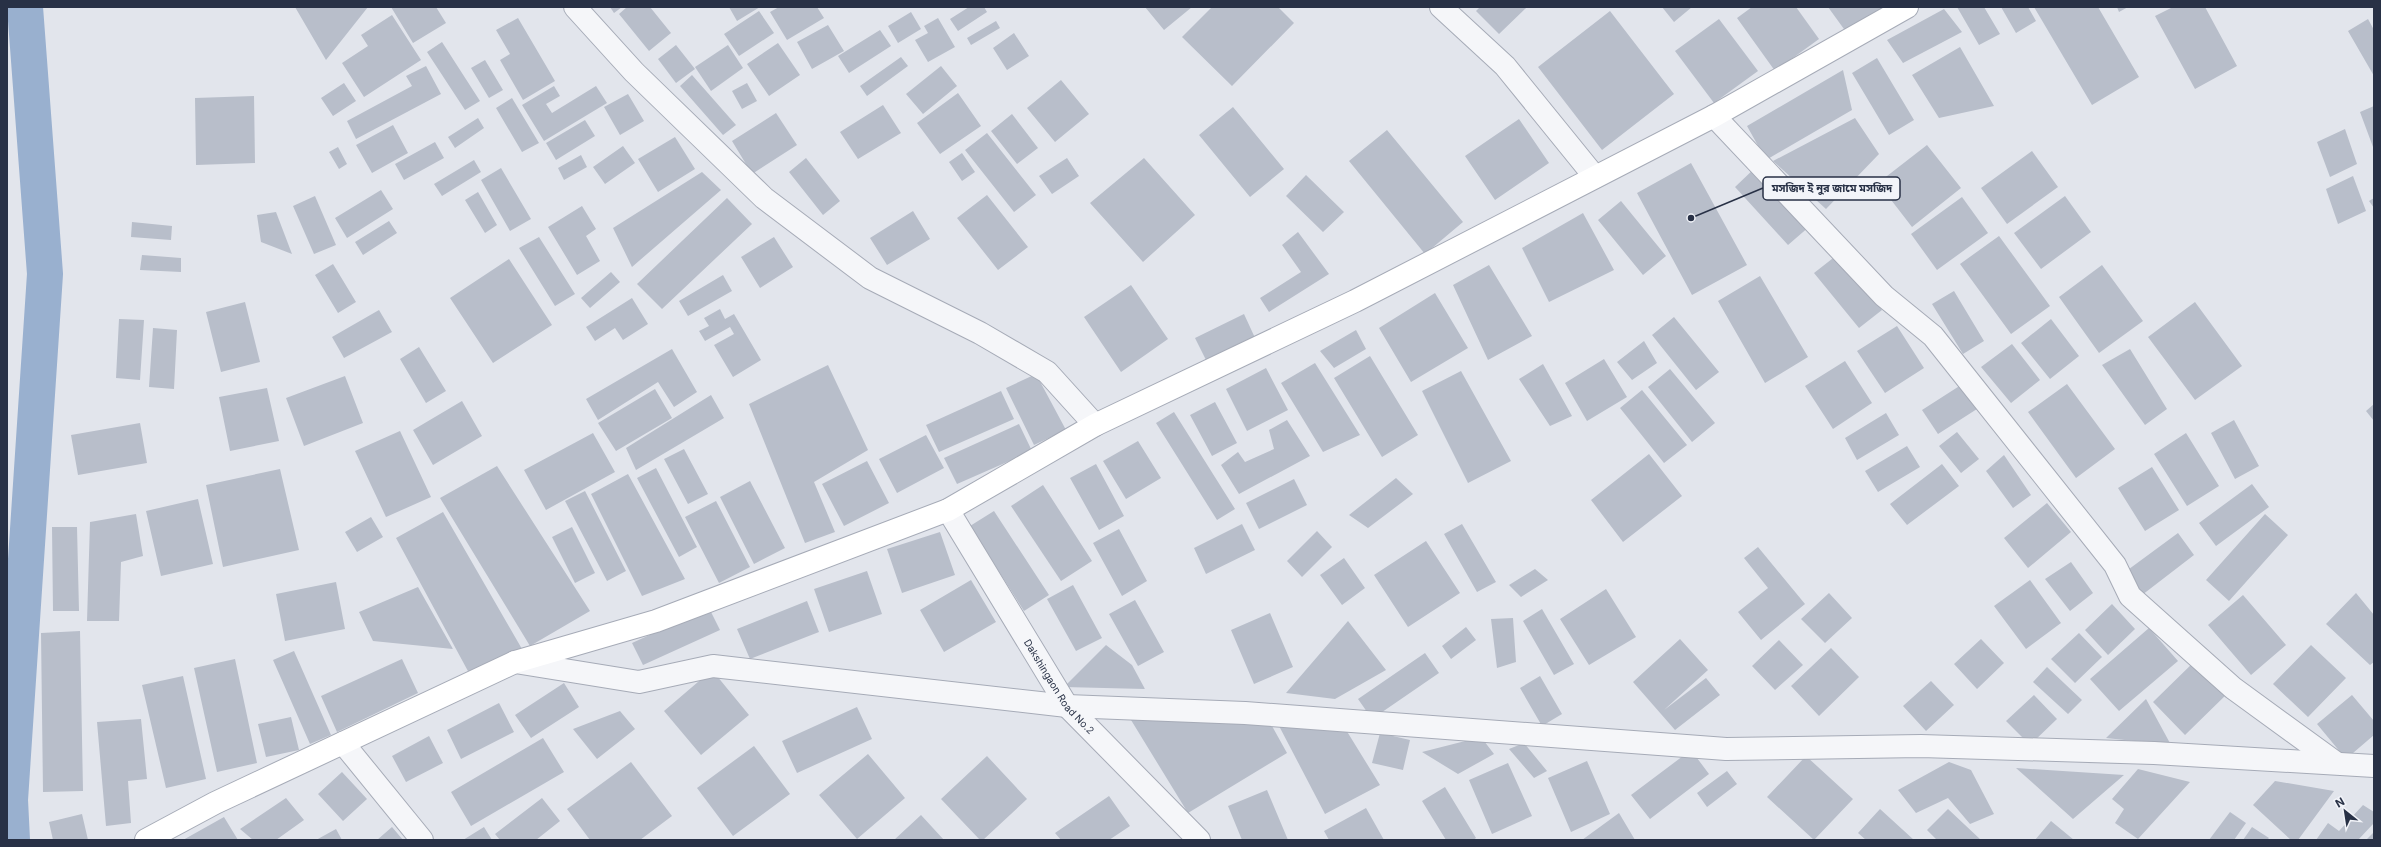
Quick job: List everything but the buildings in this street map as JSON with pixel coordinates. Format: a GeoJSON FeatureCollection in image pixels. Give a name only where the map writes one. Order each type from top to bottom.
{"type":"FeatureCollection","features":[{"type":"Feature","properties":{"kind":"street"},"geometry":{"type":"LineString","coordinates":[[575,7],[634,72],[764,198],[870,278],[980,333],[1047,372],[1095,425]]}},
{"type":"Feature","properties":{"kind":"street"},"geometry":{"type":"LineString","coordinates":[[1441,7],[1505,66],[1594,177]]}},
{"type":"Feature","properties":{"kind":"street"},"geometry":{"type":"LineString","coordinates":[[146,840],[215,803],[515,662],[656,621],[948,510],[1095,425],[1355,301],[1714,116],[1907,7]]}},
{"type":"Feature","properties":{"kind":"street"},"geometry":{"type":"LineString","coordinates":[[1714,116],[1879,290],[1933,336],[2115,565],[2130,596],[2233,688],[2336,763]]}},
{"type":"Feature","properties":{"kind":"street","name":"Dakshingaon Road No.2"},"geometry":{"type":"LineString","coordinates":[[948,510],[1068,706],[1199,840]]}},
{"type":"Feature","properties":{"kind":"street"},"geometry":{"type":"LineString","coordinates":[[515,662],[639,682],[713,666],[1068,706],[1245,712],[1726,749],[1921,746],[2154,753],[2374,766]]}},
{"type":"Feature","properties":{"kind":"street"},"geometry":{"type":"LineString","coordinates":[[343,743],[422,840]]}},
{"type":"Feature","properties":{"kind":"waterway"},"geometry":{"type":"LineString","coordinates":[[12,840],[10,800],[45,274],[25,7]]}},
{"type":"Feature","properties":{"kind":"place","name":"মসজিদ ই নুর জামে মসজিদ"},"geometry":{"type":"Point","coordinates":[1691,218]}}]}
